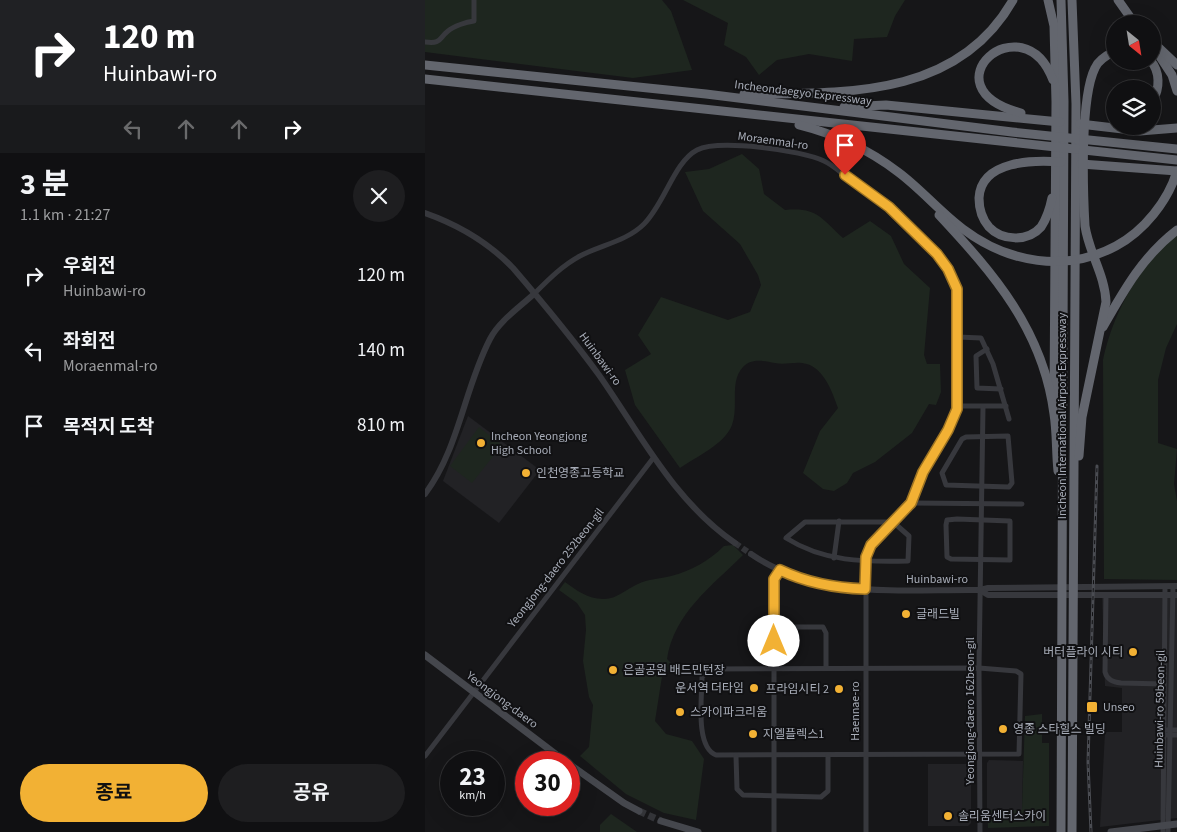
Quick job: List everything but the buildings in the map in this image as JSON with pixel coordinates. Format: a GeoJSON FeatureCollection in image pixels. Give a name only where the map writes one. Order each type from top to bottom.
{"type":"FeatureCollection","features":[{"type":"Feature","properties":{"kind":"highway"},"geometry":{"type":"LineString","coordinates":[[706,94],[837,92],[868,89],[921,78],[942,69],[971,50],[993,30],[1013,0]]}},
{"type":"Feature","properties":{"kind":"highway"},"geometry":{"type":"LineString","coordinates":[[1048,0],[1054,26],[1055,88]]}},
{"type":"Feature","properties":{"kind":"highway"},"geometry":{"type":"LineString","coordinates":[[1061,0],[1060,181],[1055,414],[1063,519]]}},
{"type":"Feature","properties":{"kind":"highway","name":"Incheon International Airport Expressway"},"geometry":{"type":"LineString","coordinates":[[1072,0],[1080,183],[1074,483],[1072,829]]}},
{"type":"Feature","properties":{"kind":"highway"},"geometry":{"type":"LineString","coordinates":[[1118,0],[1129,15]]}},
{"type":"Feature","properties":{"kind":"highway"},"geometry":{"type":"LineString","coordinates":[[1060,101],[1043,58],[1035,48],[1023,41],[1010,40],[999,44],[987,51],[981,61],[978,71],[981,83],[985,94],[993,102],[1013,111],[1072,124],[1106,124]]}},
{"type":"Feature","properties":{"kind":"highway"},"geometry":{"type":"LineString","coordinates":[[1161,51],[1177,65]]}},
{"type":"Feature","properties":{"kind":"highway"},"geometry":{"type":"LineString","coordinates":[[1074,483],[1080,449],[1082,418],[1106,302],[1106,291],[1086,235],[1080,183],[1089,83],[1095,66],[1106,55]]}},
{"type":"Feature","properties":{"kind":"highway"},"geometry":{"type":"LineString","coordinates":[[1161,57],[1172,75],[1177,91]]}},
{"type":"Feature","properties":{"kind":"highway","name":"Incheondaegyo Expressway"},"geometry":{"type":"LineString","coordinates":[[425,64],[706,94],[1012,132],[1177,149]]}},
{"type":"Feature","properties":{"kind":"highway"},"geometry":{"type":"LineString","coordinates":[[425,79],[1177,160]]}},
{"type":"Feature","properties":{"kind":"highway"},"geometry":{"type":"LineString","coordinates":[[817,108],[886,105],[1140,131],[1177,128]]}},
{"type":"Feature","properties":{"kind":"highway"},"geometry":{"type":"LineString","coordinates":[[752,115],[831,134],[856,145],[898,172],[963,229],[988,246],[1011,256],[1042,262],[1088,259],[1124,242],[1143,227],[1163,201],[1177,171],[1047,161],[1017,163],[1001,168],[983,184],[979,202],[984,220],[990,228],[1009,237],[1031,234],[1040,228],[1047,216],[1060,181]]}},
{"type":"Feature","properties":{"kind":"highway"},"geometry":{"type":"LineString","coordinates":[[874,156],[932,207],[1003,288],[1033,340],[1055,414]]}},
{"type":"Feature","properties":{"kind":"highway","name":"Incheon International Airport Expressway"},"geometry":{"type":"LineString","coordinates":[[1060,181],[1063,519],[1061,830]]}},
{"type":"Feature","properties":{"kind":"highway"},"geometry":{"type":"LineString","coordinates":[[1099,333],[1138,268],[1156,248],[1177,230]]}},
{"type":"Feature","properties":{"kind":"main road","name":"Yeongjong-daero"},"geometry":{"type":"LineString","coordinates":[[425,655],[552,751]]}},
{"type":"Feature","properties":{"kind":"main road","name":"Yeongjong-daero"},"geometry":{"type":"LineString","coordinates":[[580,772],[624,803],[639,811]]}},
{"type":"Feature","properties":{"kind":"main road"},"geometry":{"type":"LineString","coordinates":[[661,821],[698,832]]}},
{"type":"Feature","properties":{"kind":"main road"},"geometry":{"type":"LineString","coordinates":[[1111,832],[1166,829],[1177,824]]}},
{"type":"Feature","properties":{"kind":"street"},"geometry":{"type":"LineString","coordinates":[[425,42],[434,43],[444,38],[447,32],[474,21],[474,0]]}},
{"type":"Feature","properties":{"kind":"street","name":"Moraenmal-ro"},"geometry":{"type":"LineString","coordinates":[[535,292],[579,256],[618,240],[643,225],[657,208],[677,168],[697,150],[715,144],[759,147],[824,160],[889,207],[937,254],[954,280],[957,289],[957,406],[948,430],[923,472],[911,503],[871,545],[866,562],[865,589]]}},
{"type":"Feature","properties":{"kind":"street","name":"Huinbawi-ro"},"geometry":{"type":"LineString","coordinates":[[425,213],[451,223],[498,252],[535,292],[599,375],[654,457],[690,505],[713,528],[735,543]]}},
{"type":"Feature","properties":{"kind":"street"},"geometry":{"type":"LineString","coordinates":[[425,494],[440,473],[490,338],[509,316],[535,292]]}},
{"type":"Feature","properties":{"kind":"street"},"geometry":{"type":"LineString","coordinates":[[958,337],[979,337],[987,349],[1009,419]]}},
{"type":"Feature","properties":{"kind":"street"},"geometry":{"type":"LineString","coordinates":[[987,349],[977,356],[977,388],[1001,389]]}},
{"type":"Feature","properties":{"kind":"street"},"geometry":{"type":"LineString","coordinates":[[957,406],[1006,406]]}},
{"type":"Feature","properties":{"kind":"street","name":"Yeongjong-daero 162beon-gil"},"geometry":{"type":"LineString","coordinates":[[980,832],[979,668],[983,407]]}},
{"type":"Feature","properties":{"kind":"street"},"geometry":{"type":"LineString","coordinates":[[983,436],[1009,436],[1012,483],[1009,487],[981,486],[946,485],[942,473],[962,439],[983,436]]}},
{"type":"Feature","properties":{"kind":"street","name":"Yeongjong-daero 252beon-gil"},"geometry":{"type":"LineString","coordinates":[[425,756],[472,692],[654,457]]}},
{"type":"Feature","properties":{"kind":"street"},"geometry":{"type":"LineString","coordinates":[[911,503],[1023,504]]}},
{"type":"Feature","properties":{"kind":"street"},"geometry":{"type":"LineString","coordinates":[[981,519],[1010,521],[1010,560],[980,560],[951,559],[947,557],[947,520],[981,519]]}},
{"type":"Feature","properties":{"kind":"street"},"geometry":{"type":"LineString","coordinates":[[834,558],[839,521]]}},
{"type":"Feature","properties":{"kind":"street"},"geometry":{"type":"LineString","coordinates":[[839,521],[893,522],[909,536],[908,561],[866,562],[834,558],[804,549],[786,538],[805,522],[839,521]]}},
{"type":"Feature","properties":{"kind":"street","name":"Huinbawi-ro"},"geometry":{"type":"LineString","coordinates":[[751,554],[796,578],[822,585],[865,589],[980,590],[988,588],[1172,591]]}},
{"type":"Feature","properties":{"kind":"street"},"geometry":{"type":"LineString","coordinates":[[774,832],[774,579],[780,570]]}},
{"type":"Feature","properties":{"kind":"street","name":"Haennae-ro"},"geometry":{"type":"LineString","coordinates":[[865,589],[866,832]]}},
{"type":"Feature","properties":{"kind":"street","name":"Huinbawi-ro"},"geometry":{"type":"LineString","coordinates":[[980,590],[988,595],[1106,595],[1172,591]]}},
{"type":"Feature","properties":{"kind":"street","name":"Huinbawi-ro 59beon-gil"},"geometry":{"type":"LineString","coordinates":[[1166,829],[1173,791],[1167,733],[1165,684],[1172,591]]}},
{"type":"Feature","properties":{"kind":"street","name":"Huinbawi-ro 59beon-gil"},"geometry":{"type":"LineString","coordinates":[[1166,829],[1172,591]]}},
{"type":"Feature","properties":{"kind":"street"},"geometry":{"type":"LineString","coordinates":[[1106,595],[1107,678],[1114,683],[1121,684],[1165,684]]}},
{"type":"Feature","properties":{"kind":"street"},"geometry":{"type":"LineString","coordinates":[[774,627],[823,627],[826,633],[825,668]]}},
{"type":"Feature","properties":{"kind":"street"},"geometry":{"type":"LineString","coordinates":[[979,668],[1016,671],[1021,674],[1023,680],[1019,754],[980,756],[773,754],[736,756],[712,753],[703,739],[702,677],[710,669],[865,669],[979,668]]}},
{"type":"Feature","properties":{"kind":"street"},"geometry":{"type":"LineString","coordinates":[[1167,733],[1177,730]]}},
{"type":"Feature","properties":{"kind":"street"},"geometry":{"type":"LineString","coordinates":[[1167,733],[1177,735]]}},
{"type":"Feature","properties":{"kind":"street"},"geometry":{"type":"LineString","coordinates":[[736,756],[737,789],[743,795],[773,797],[821,797],[828,791],[828,756]]}},
{"type":"Feature","properties":{"kind":"shaded area"},"geometry":{"type":"Polygon","coordinates":[[[425,0],[662,0],[671,11],[692,70],[633,78],[425,52],[425,0]]]}},
{"type":"Feature","properties":{"kind":"shaded area"},"geometry":{"type":"Polygon","coordinates":[[[683,0],[905,0],[895,16],[887,37],[854,39],[852,61],[809,54],[777,60],[759,75],[746,57],[724,45],[728,23],[683,0]]]}},
{"type":"Feature","properties":{"kind":"shaded area"},"geometry":{"type":"Polygon","coordinates":[[[742,154],[759,169],[764,194],[785,210],[812,212],[818,215],[843,238],[870,221],[891,236],[904,264],[930,288],[924,355],[927,364],[940,364],[941,392],[936,405],[929,404],[912,433],[875,462],[853,473],[847,483],[834,491],[823,489],[803,473],[820,431],[838,408],[826,380],[816,368],[802,363],[782,364],[758,361],[747,364],[743,367],[736,380],[734,418],[728,432],[717,444],[680,468],[635,405],[625,370],[651,354],[638,335],[661,297],[728,320],[750,312],[761,285],[758,275],[740,244],[703,211],[685,172],[709,169],[742,154]]]}},
{"type":"Feature","properties":{"kind":"shaded area"},"geometry":{"type":"Polygon","coordinates":[[[1177,235],[1177,324],[1166,348],[1158,380],[1158,443],[1177,449],[1174,484],[1177,501],[1177,580],[1104,579],[1103,360],[1113,325],[1129,291],[1163,247],[1177,235]]]}},
{"type":"Feature","properties":{"kind":"shaded area","name":"Incheon Yeongjong High School"},"geometry":{"type":"Polygon","coordinates":[[[468,416],[540,470],[499,523],[443,481],[468,416]]]}},
{"type":"Feature","properties":{"kind":"shaded area"},"geometry":{"type":"Polygon","coordinates":[[[479,427],[502,445],[472,483],[450,466],[479,427]]]}},
{"type":"Feature","properties":{"kind":"shaded area"},"geometry":{"type":"Polygon","coordinates":[[[733,545],[743,555],[707,589],[686,614],[677,628],[667,659],[672,664],[697,664],[698,671],[663,670],[655,721],[666,734],[692,741],[704,759],[696,820],[664,813],[626,794],[580,756],[589,747],[593,705],[589,697],[583,661],[586,630],[585,615],[577,603],[559,590],[565,582],[587,596],[598,599],[612,598],[642,582],[671,576],[693,568],[706,561],[724,546],[733,545]]]}},
{"type":"Feature","properties":{"kind":"shaded area"},"geometry":{"type":"Polygon","coordinates":[[[1102,593],[1177,593],[1177,818],[1100,827],[1105,732],[1122,732],[1122,688],[1105,686],[1102,593]]]}},
{"type":"Feature","properties":{"kind":"shaded area"},"geometry":{"type":"Polygon","coordinates":[[[1042,714],[1042,743],[1049,743],[1049,826],[988,828],[987,810],[1022,810],[1025,716],[1042,714]]]}},
{"type":"Feature","properties":{"kind":"shaded area"},"geometry":{"type":"Polygon","coordinates":[[[989,760],[1023,761],[1022,811],[987,810],[987,763],[989,760]]]}},
{"type":"Feature","properties":{"kind":"shaded area"},"geometry":{"type":"Polygon","coordinates":[[[928,764],[968,764],[971,767],[971,823],[968,826],[928,826],[928,764]]]}},
{"type":"Feature","properties":{"kind":"shaded area"},"geometry":{"type":"Polygon","coordinates":[[[611,814],[637,832],[600,832],[600,825],[611,814]]]}},
{"type":"Feature","properties":{"kind":"tunnel"},"geometry":{"type":"LineString","coordinates":[[735,543],[751,554]]}},
{"type":"Feature","properties":{"kind":"tunnel"},"geometry":{"type":"LineString","coordinates":[[639,811],[661,821]]}},
{"type":"Feature","properties":{"kind":"railway"},"geometry":{"type":"LineString","coordinates":[[1091,832],[1088,762],[1097,466]]}},
{"type":"Feature","properties":{"kind":"place","name":"Incheon Yeongjong High School"},"geometry":{"type":"Point","coordinates":[481,443]}},
{"type":"Feature","properties":{"kind":"place","name":"인천영종고등학교"},"geometry":{"type":"Point","coordinates":[526,473]}},
{"type":"Feature","properties":{"kind":"place","name":"글래드빌"},"geometry":{"type":"Point","coordinates":[906,614]}},
{"type":"Feature","properties":{"kind":"place","name":"버터플라이 시티"},"geometry":{"type":"Point","coordinates":[1133,652]}},
{"type":"Feature","properties":{"kind":"place","name":"은골공원 배드민턴장"},"geometry":{"type":"Point","coordinates":[613,670]}},
{"type":"Feature","properties":{"kind":"place","name":"운서역 더타임"},"geometry":{"type":"Point","coordinates":[754,688]}},
{"type":"Feature","properties":{"kind":"place","name":"프라임시티 2"},"geometry":{"type":"Point","coordinates":[839,689]}},
{"type":"Feature","properties":{"kind":"place","name":"Unseo"},"geometry":{"type":"Point","coordinates":[1092,707]}},
{"type":"Feature","properties":{"kind":"place","name":"스카이파크리움"},"geometry":{"type":"Point","coordinates":[680,712]}},
{"type":"Feature","properties":{"kind":"place","name":"영종 스타힐스 빌딩"},"geometry":{"type":"Point","coordinates":[1003,729]}},
{"type":"Feature","properties":{"kind":"place","name":"지엘플렉스1"},"geometry":{"type":"Point","coordinates":[753,734]}},
{"type":"Feature","properties":{"kind":"place","name":"솔리움센터스카이"},"geometry":{"type":"Point","coordinates":[948,816]}},
{"type":"Feature","properties":{"kind":"route"},"geometry":{"type":"LineString","coordinates":[[774,641],[774,579],[780,570],[796,578],[822,585],[865,589],[866,557],[871,545],[911,503],[923,472],[948,430],[957,409],[957,289],[954,280],[937,254],[889,207],[845,175]]}}]}
